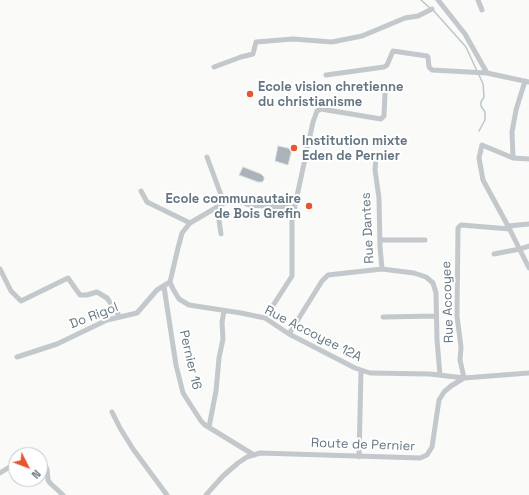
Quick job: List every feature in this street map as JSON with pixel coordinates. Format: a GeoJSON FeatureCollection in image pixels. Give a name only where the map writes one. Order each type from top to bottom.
{"type":"FeatureCollection","features":[{"type":"Feature","properties":{"kind":"street"},"geometry":{"type":"LineString","coordinates":[[438,0],[465,34],[487,73]]}},
{"type":"Feature","properties":{"kind":"street"},"geometry":{"type":"LineString","coordinates":[[478,0],[482,10]]}},
{"type":"Feature","properties":{"kind":"street"},"geometry":{"type":"LineString","coordinates":[[214,67],[253,54],[256,42],[293,40],[339,41],[362,36],[405,18],[418,16],[432,9]]}},
{"type":"Feature","properties":{"kind":"street"},"geometry":{"type":"LineString","coordinates":[[326,74],[384,67],[387,65],[393,51],[427,56],[429,67],[432,70],[487,73],[527,81],[516,110],[512,132],[513,158]]}},
{"type":"Feature","properties":{"kind":"street"},"geometry":{"type":"LineString","coordinates":[[265,318],[292,276],[292,218],[317,110],[321,109],[381,120],[384,118],[385,93]]}},
{"type":"Feature","properties":{"kind":"street"},"geometry":{"type":"LineString","coordinates":[[529,159],[513,158],[482,145],[479,158],[483,180],[529,268]]}},
{"type":"Feature","properties":{"kind":"street"},"geometry":{"type":"LineString","coordinates":[[207,157],[224,203]]}},
{"type":"Feature","properties":{"kind":"street","name":"Rue Dantes"},"geometry":{"type":"LineString","coordinates":[[289,334],[322,281],[328,275],[382,269],[379,198],[375,170],[376,157]]}},
{"type":"Feature","properties":{"kind":"street"},"geometry":{"type":"LineString","coordinates":[[141,191],[147,202],[190,223]]}},
{"type":"Feature","properties":{"kind":"street"},"geometry":{"type":"LineString","coordinates":[[170,282],[182,233],[190,223],[217,207],[224,203],[239,201],[249,205],[295,208]]}},
{"type":"Feature","properties":{"kind":"street"},"geometry":{"type":"LineString","coordinates":[[217,207],[221,234]]}},
{"type":"Feature","properties":{"kind":"street"},"geometry":{"type":"LineString","coordinates":[[509,228],[529,224]]}},
{"type":"Feature","properties":{"kind":"street","name":"Rue Accoyee"},"geometry":{"type":"LineString","coordinates":[[464,378],[460,360],[457,316],[458,228],[461,225],[509,228]]}},
{"type":"Feature","properties":{"kind":"street"},"geometry":{"type":"LineString","coordinates":[[380,240],[425,240]]}},
{"type":"Feature","properties":{"kind":"street"},"geometry":{"type":"LineString","coordinates":[[494,254],[520,250],[529,246]]}},
{"type":"Feature","properties":{"kind":"street"},"geometry":{"type":"LineString","coordinates":[[0,269],[11,291],[21,301],[68,278],[80,296],[97,292],[107,298],[120,317]]}},
{"type":"Feature","properties":{"kind":"street"},"geometry":{"type":"LineString","coordinates":[[382,269],[414,273],[426,277],[434,283],[436,293],[440,375]]}},
{"type":"Feature","properties":{"kind":"street","name":"Rue Accoyee 12A"},"geometry":{"type":"LineString","coordinates":[[170,282],[179,299],[189,305],[265,318],[289,334],[361,371],[377,374],[440,375],[464,378]]}},
{"type":"Feature","properties":{"kind":"street","name":"Do Rigol"},"geometry":{"type":"LineString","coordinates":[[17,357],[57,344],[107,320],[137,313],[157,290],[170,282]]}},
{"type":"Feature","properties":{"kind":"street","name":"Pernier 16"},"geometry":{"type":"LineString","coordinates":[[164,287],[176,365],[183,392],[201,421],[254,455]]}},
{"type":"Feature","properties":{"kind":"street"},"geometry":{"type":"LineString","coordinates":[[209,427],[216,391],[219,358],[223,339],[222,322],[224,311]]}},
{"type":"Feature","properties":{"kind":"street"},"geometry":{"type":"LineString","coordinates":[[383,317],[436,316]]}},
{"type":"Feature","properties":{"kind":"street"},"geometry":{"type":"LineString","coordinates":[[359,457],[361,371]]}},
{"type":"Feature","properties":{"kind":"street","name":"Route de Pernier"},"geometry":{"type":"LineString","coordinates":[[206,495],[223,476],[238,463],[260,453],[406,459],[420,458],[427,455],[432,447],[439,400],[444,392],[451,386],[464,378],[529,373]]}},
{"type":"Feature","properties":{"kind":"street"},"geometry":{"type":"LineString","coordinates":[[112,412],[133,449],[167,495]]}},
{"type":"Feature","properties":{"kind":"street"},"geometry":{"type":"LineString","coordinates":[[48,480],[63,495]]}},
{"type":"Feature","properties":{"kind":"building"},"geometry":{"type":"Polygon","coordinates":[[[278,146],[292,149],[288,165],[275,161],[278,146]]]}},
{"type":"Feature","properties":{"kind":"building"},"geometry":{"type":"Polygon","coordinates":[[[243,167],[261,174],[264,177],[264,180],[262,182],[258,182],[239,175],[243,167]]]}},
{"type":"Feature","properties":{"kind":"waterway"},"geometry":{"type":"LineString","coordinates":[[421,0],[430,8]]}},
{"type":"Feature","properties":{"kind":"waterway"},"geometry":{"type":"LineString","coordinates":[[433,10],[466,47],[477,71]]}},
{"type":"Feature","properties":{"kind":"waterway"},"geometry":{"type":"LineString","coordinates":[[479,75],[483,84],[484,97],[481,102],[481,106],[485,112],[485,120],[479,131]]}},
{"type":"Feature","properties":{"kind":"place","name":"Ecole vision chretienne du christianisme"},"geometry":{"type":"Point","coordinates":[250,94]}},
{"type":"Feature","properties":{"kind":"place","name":"Institution mixte Eden de Pernier"},"geometry":{"type":"Point","coordinates":[294,148]}},
{"type":"Feature","properties":{"kind":"place","name":"Ecole communautaire de Bois Grefin"},"geometry":{"type":"Point","coordinates":[309,206]}}]}
